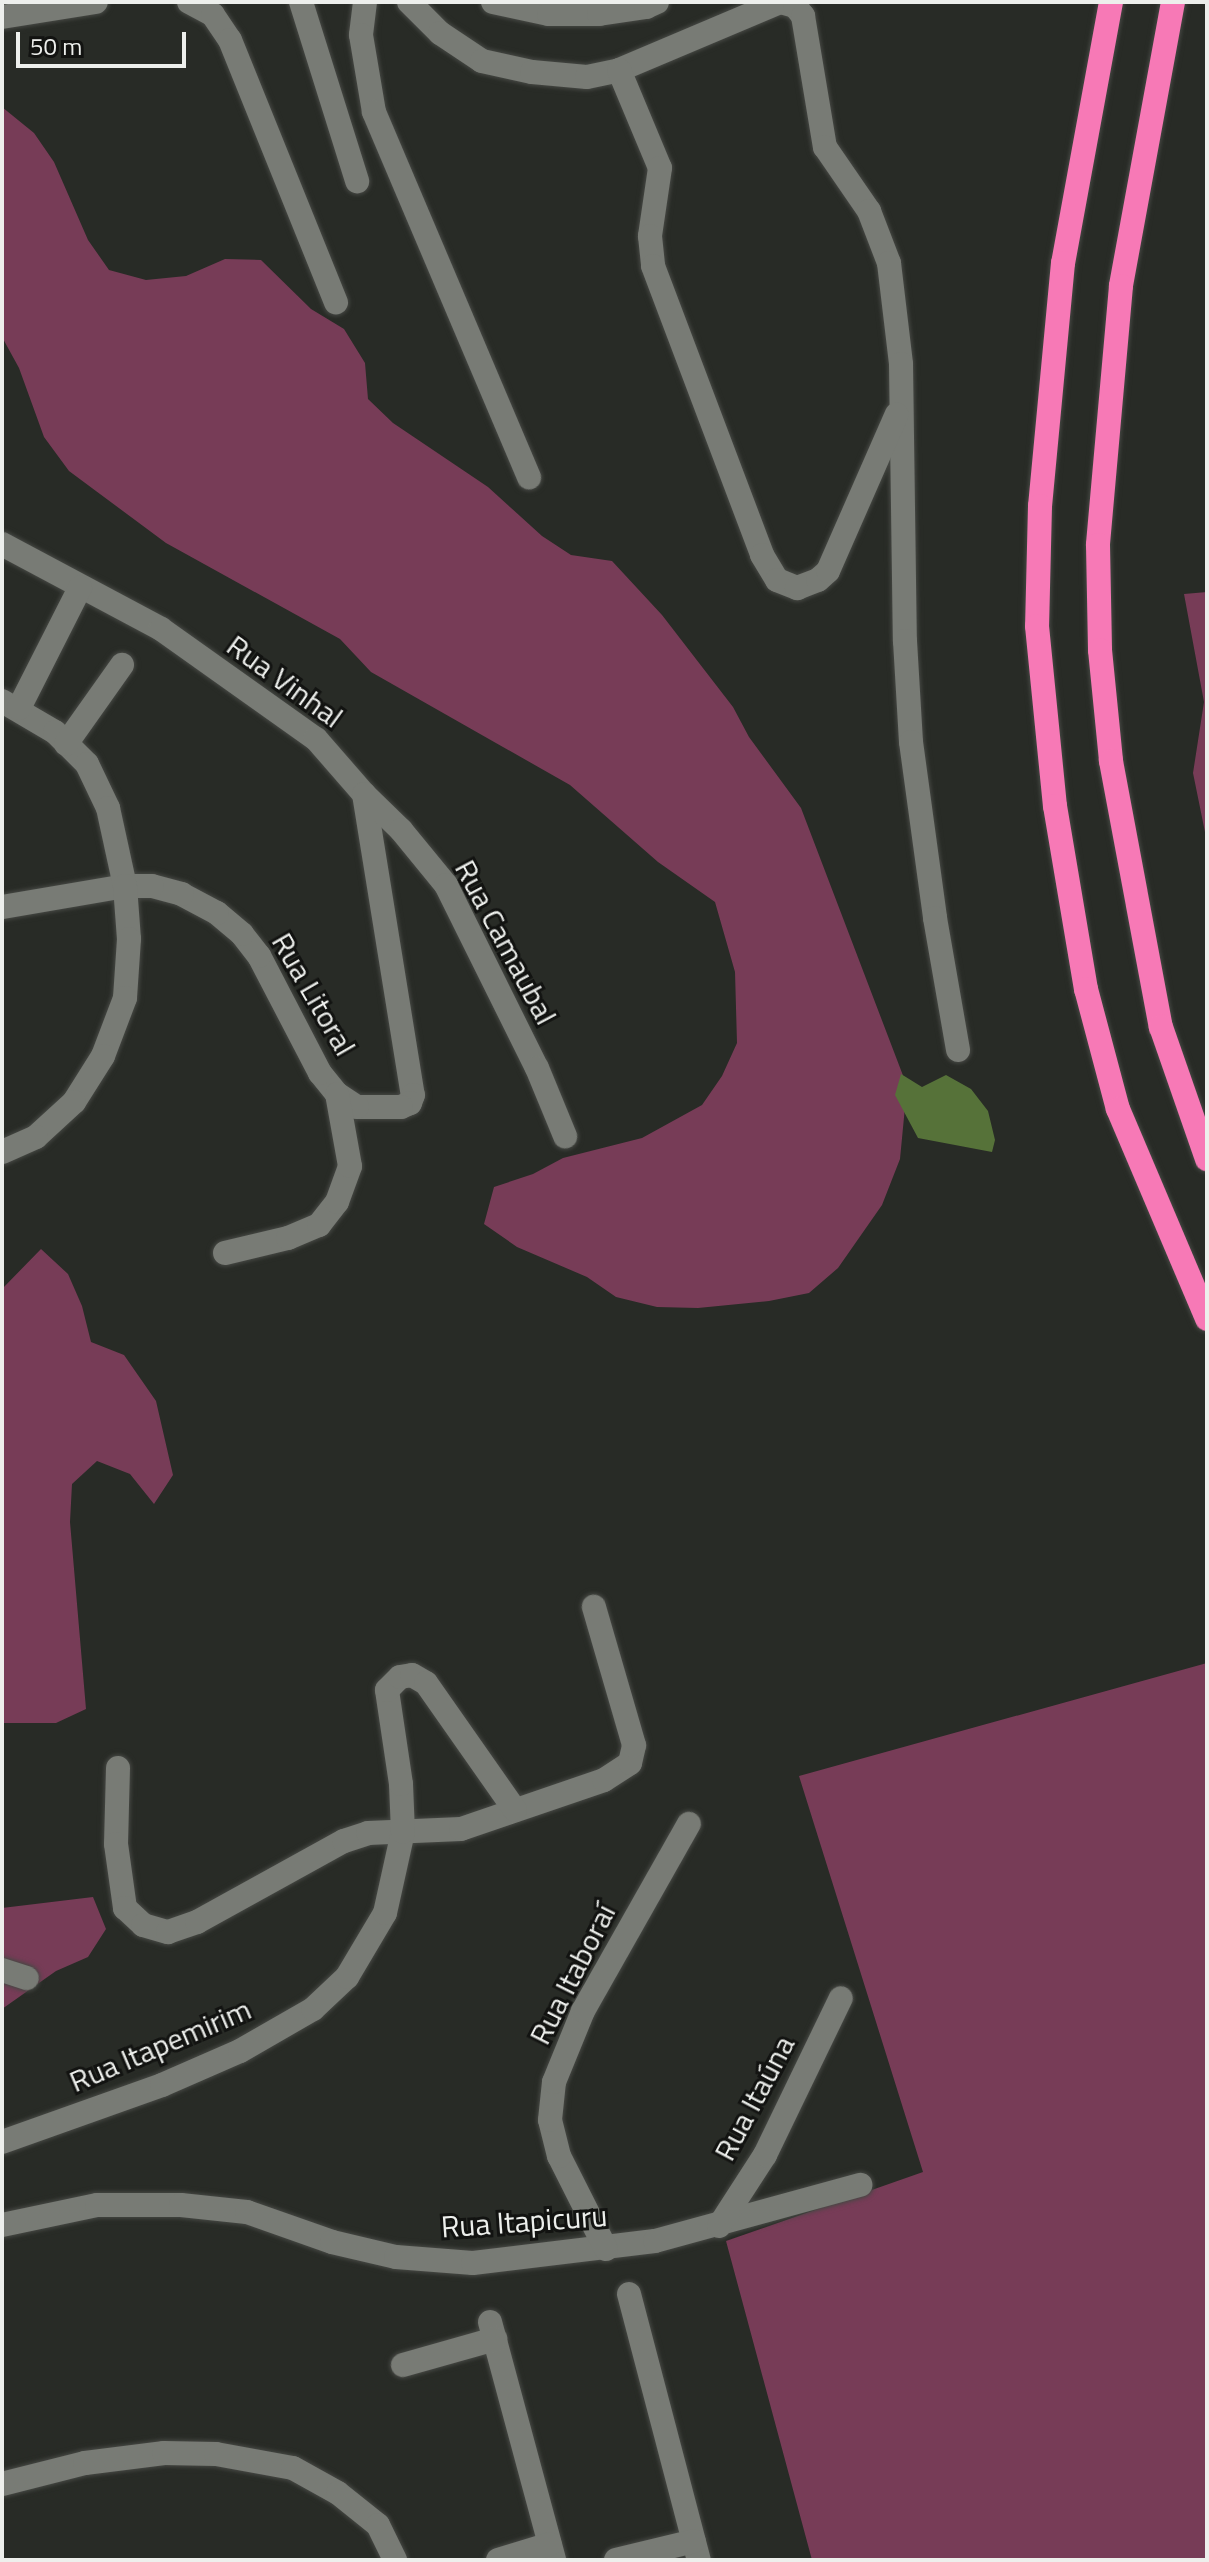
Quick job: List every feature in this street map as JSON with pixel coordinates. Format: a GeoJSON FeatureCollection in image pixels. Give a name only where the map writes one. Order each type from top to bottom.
{"type":"FeatureCollection","features":[{"type":"Feature","properties":{"kind":"highway"},"geometry":{"type":"LineString","coordinates":[[1111,2],[1063,263],[1040,506],[1037,626],[1055,806],[1086,989],[1118,1109],[1207,1319]]}},
{"type":"Feature","properties":{"kind":"highway"},"geometry":{"type":"LineString","coordinates":[[1173,2],[1121,286],[1098,545],[1100,650],[1111,761],[1161,1027],[1207,1159]]}},
{"type":"Feature","properties":{"kind":"street"},"geometry":{"type":"LineString","coordinates":[[2,17],[96,2]]}},
{"type":"Feature","properties":{"kind":"street"},"geometry":{"type":"LineString","coordinates":[[189,2],[213,15],[230,40],[336,302]]}},
{"type":"Feature","properties":{"kind":"street"},"geometry":{"type":"LineString","coordinates":[[301,2],[357,181]]}},
{"type":"Feature","properties":{"kind":"street"},"geometry":{"type":"LineString","coordinates":[[365,2],[361,35],[374,112],[529,477]]}},
{"type":"Feature","properties":{"kind":"street"},"geometry":{"type":"LineString","coordinates":[[409,2],[440,33],[482,61],[532,72],[587,77],[619,70],[780,2],[795,6],[803,16],[825,147],[869,211],[889,263],[901,364],[905,641],[911,742],[935,918],[958,1050]]}},
{"type":"Feature","properties":{"kind":"street"},"geometry":{"type":"LineString","coordinates":[[493,2],[549,14],[599,14],[646,7],[657,2]]}},
{"type":"Feature","properties":{"kind":"street"},"geometry":{"type":"LineString","coordinates":[[619,70],[660,168],[650,236],[653,266],[762,555],[777,580],[797,588],[818,580],[828,571],[900,408]]}},
{"type":"Feature","properties":{"kind":"street","name":"Rua Vinhal"},"geometry":{"type":"LineString","coordinates":[[2,544],[161,629],[316,739],[364,794]]}},
{"type":"Feature","properties":{"kind":"street"},"geometry":{"type":"LineString","coordinates":[[2,1152],[36,1137],[74,1102],[103,1056],[125,998],[129,939],[125,886],[108,808],[87,764],[66,744],[10,704],[80,588]]}},
{"type":"Feature","properties":{"kind":"street"},"geometry":{"type":"LineString","coordinates":[[66,744],[122,665]]}},
{"type":"Feature","properties":{"kind":"street","name":"Rua Litoral"},"geometry":{"type":"LineString","coordinates":[[2,907],[125,886],[152,886],[182,894],[217,913],[242,934],[259,956],[320,1073],[337,1094],[357,1107],[401,1107],[410,1103],[413,1095],[364,794]]}},
{"type":"Feature","properties":{"kind":"street","name":"Rua Camaubal"},"geometry":{"type":"LineString","coordinates":[[364,794],[401,830],[446,885],[537,1068],[565,1136]]}},
{"type":"Feature","properties":{"kind":"street"},"geometry":{"type":"LineString","coordinates":[[225,1253],[288,1238],[319,1225],[337,1202],[350,1166],[337,1094]]}},
{"type":"Feature","properties":{"kind":"street"},"geometry":{"type":"LineString","coordinates":[[118,1768],[116,1844],[125,1908],[143,1925],[168,1932],[197,1922],[344,1841],[368,1833],[461,1829],[604,1780],[630,1763],[634,1745],[594,1607]]}},
{"type":"Feature","properties":{"kind":"street","name":"Rua Itapemirim"},"geometry":{"type":"LineString","coordinates":[[2,2142],[162,2085],[240,2051],[313,2009],[347,1977],[385,1913],[403,1832],[401,1784],[387,1690],[400,1677],[412,1675],[426,1683],[515,1810]]}},
{"type":"Feature","properties":{"kind":"street","name":"Rua Itaboraí"},"geometry":{"type":"LineString","coordinates":[[606,2249],[559,2156],[550,2120],[554,2082],[583,2011],[689,1824]]}},
{"type":"Feature","properties":{"kind":"street"},"geometry":{"type":"LineString","coordinates":[[2,1970],[27,1978]]}},
{"type":"Feature","properties":{"kind":"street","name":"Rua Itaúna"},"geometry":{"type":"LineString","coordinates":[[719,2226],[765,2155],[841,1998]]}},
{"type":"Feature","properties":{"kind":"street","name":"Rua Itapicuru"},"geometry":{"type":"LineString","coordinates":[[2,2225],[97,2205],[181,2205],[247,2212],[332,2242],[396,2257],[473,2263],[606,2249],[719,2226],[860,2185]]}},
{"type":"Feature","properties":{"kind":"street"},"geometry":{"type":"LineString","coordinates":[[616,2560],[696,2551],[629,2294]]}},
{"type":"Feature","properties":{"kind":"street"},"geometry":{"type":"LineString","coordinates":[[403,2365],[492,2331],[552,2552],[498,2560]]}},
{"type":"Feature","properties":{"kind":"street"},"geometry":{"type":"LineString","coordinates":[[2,2484],[85,2463],[164,2453],[216,2454],[293,2468],[338,2493],[378,2525],[395,2560]]}},
{"type":"Feature","properties":{"kind":"shaded area"},"geometry":{"type":"Polygon","coordinates":[[[2,107],[34,133],[54,162],[88,240],[109,270],[146,280],[186,276],[225,259],[261,260],[311,309],[344,329],[365,363],[368,399],[393,423],[488,487],[542,536],[571,555],[612,561],[662,615],[733,707],[749,737],[801,808],[907,1086],[900,1159],[882,1205],[838,1268],[809,1293],[769,1301],[698,1308],[657,1307],[616,1297],[587,1277],[517,1247],[484,1224],[494,1187],[533,1174],[563,1158],[642,1138],[702,1105],[722,1076],[737,1043],[735,972],[715,902],[658,862],[570,785],[371,672],[340,639],[166,543],[69,471],[44,437],[19,368],[2,337],[2,107]]]}},
{"type":"Feature","properties":{"kind":"shaded area"},"geometry":{"type":"Polygon","coordinates":[[[1207,592],[1207,842],[1193,773],[1204,702],[1184,594],[1207,592]]]}},
{"type":"Feature","properties":{"kind":"shaded area"},"geometry":{"type":"Polygon","coordinates":[[[901,1074],[922,1087],[946,1075],[971,1089],[988,1111],[995,1140],[992,1152],[918,1138],[895,1095],[901,1074]]]}},
{"type":"Feature","properties":{"kind":"shaded area"},"geometry":{"type":"Polygon","coordinates":[[[41,1249],[68,1274],[82,1306],[91,1342],[124,1355],[156,1401],[173,1475],[154,1504],[130,1474],[97,1461],[72,1484],[70,1522],[86,1709],[56,1723],[2,1723],[2,1289],[41,1249]]]}},
{"type":"Feature","properties":{"kind":"shaded area"},"geometry":{"type":"Polygon","coordinates":[[[1207,1663],[1207,2560],[812,2560],[726,2241],[923,2172],[799,1776],[1207,1663]]]}},
{"type":"Feature","properties":{"kind":"shaded area"},"geometry":{"type":"Polygon","coordinates":[[[93,1897],[106,1929],[88,1957],[56,1971],[2,2009],[2,1908],[93,1897]]]}}]}
